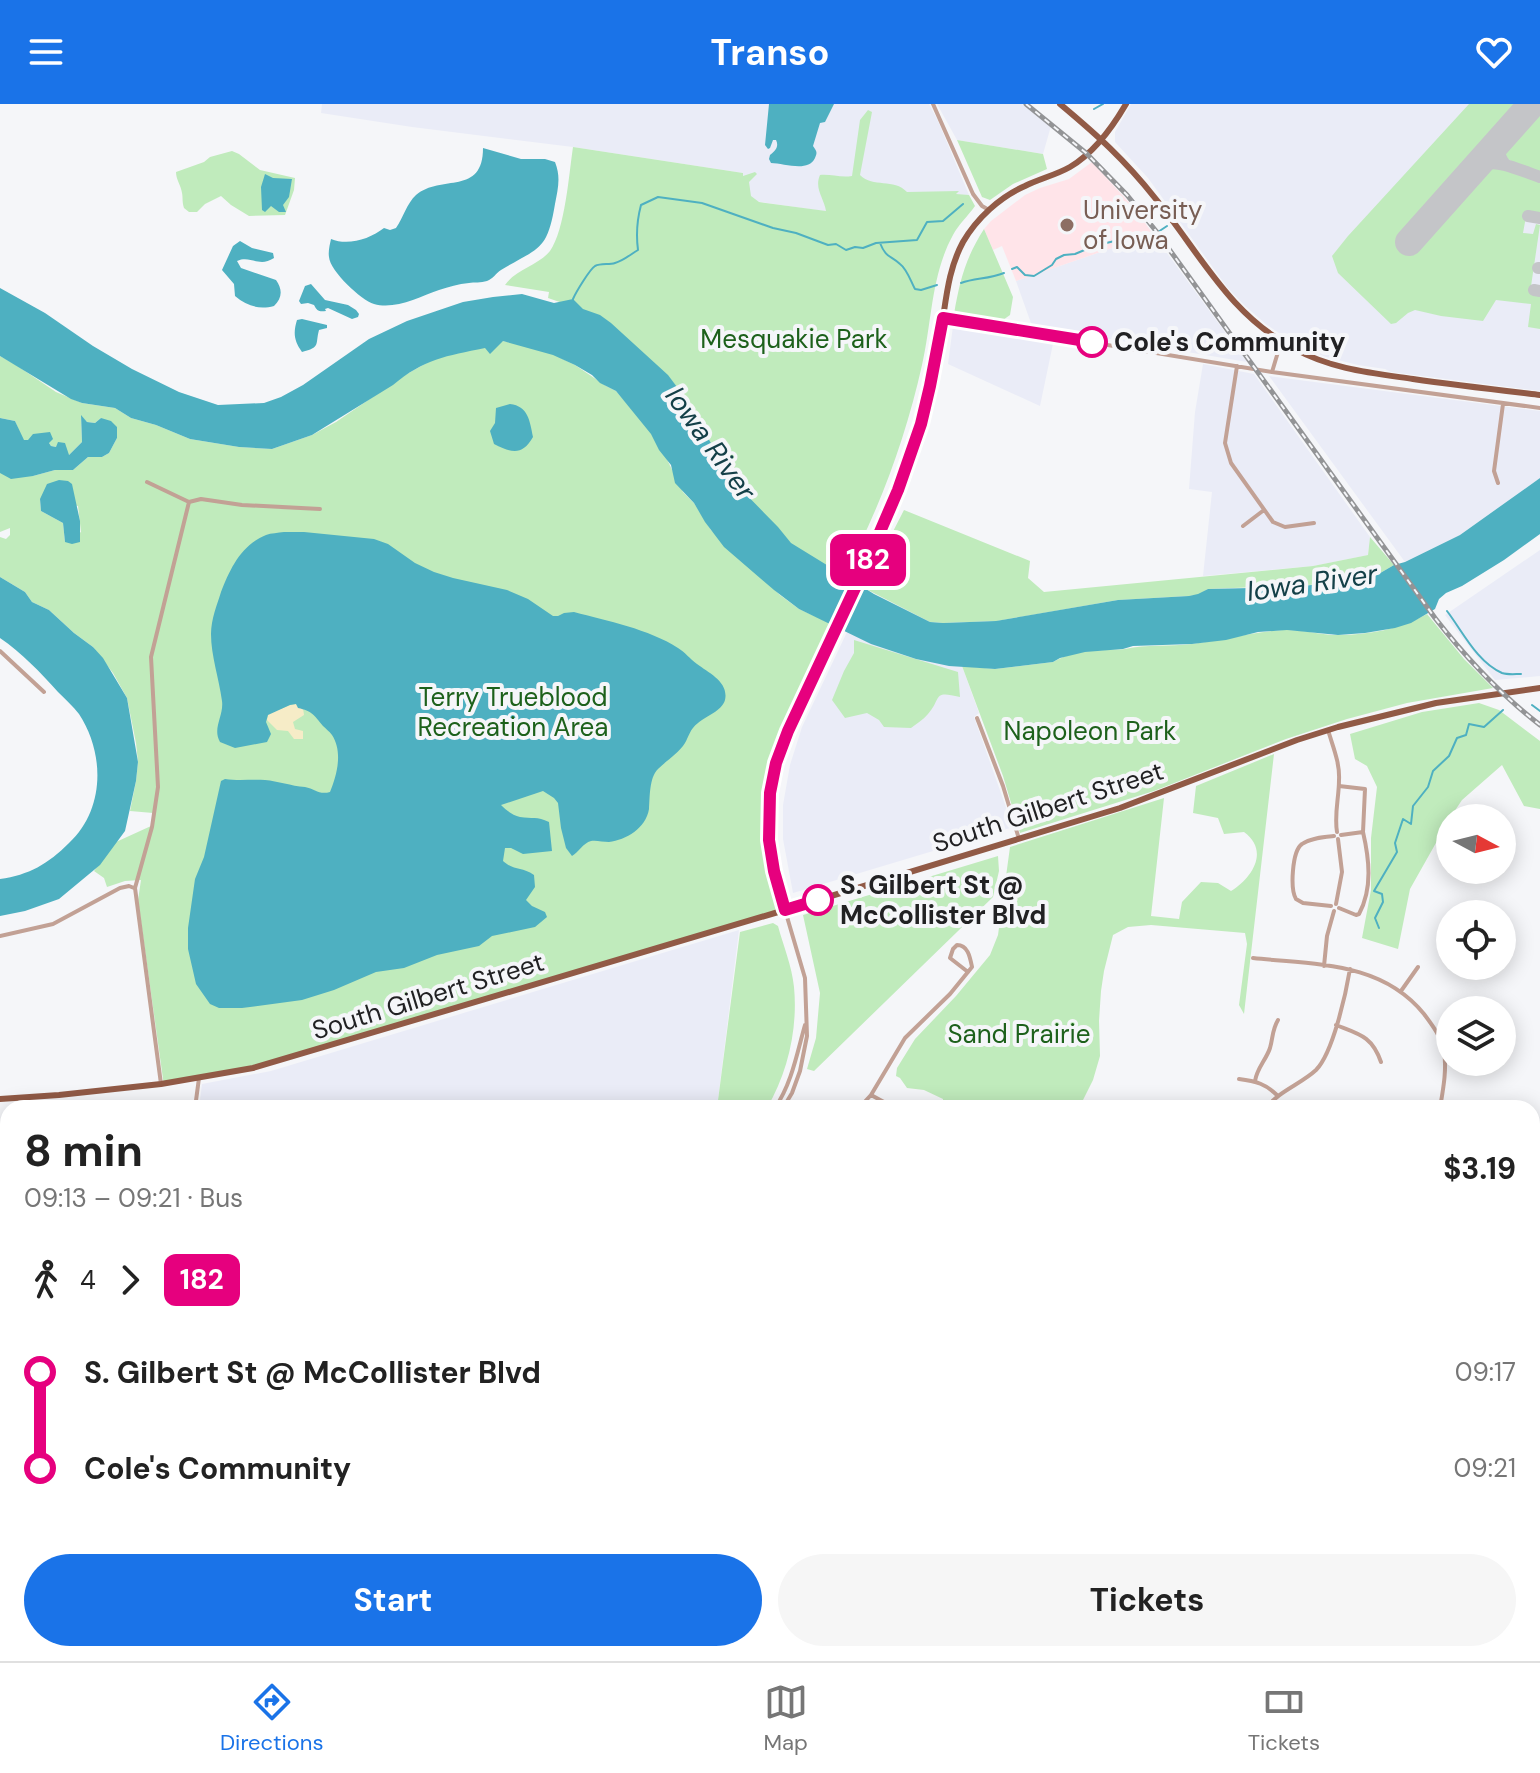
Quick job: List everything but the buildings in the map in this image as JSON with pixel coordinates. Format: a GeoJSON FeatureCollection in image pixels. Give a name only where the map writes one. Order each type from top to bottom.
{"type":"FeatureCollection","features":[{"type":"Feature","properties":{"kind":"main road"},"geometry":{"type":"LineString","coordinates":[[1060,104],[1123,160],[1230,299],[1281,342],[1312,357],[1352,369],[1540,395]]}},
{"type":"Feature","properties":{"kind":"main road"},"geometry":{"type":"LineString","coordinates":[[785,910],[771,854],[768,824],[770,793],[781,747],[898,490],[921,424],[948,283],[956,257],[970,231],[989,210],[1022,187],[1068,168],[1102,139],[1126,104]]}},
{"type":"Feature","properties":{"kind":"main road","name":"South Gilbert Street"},"geometry":{"type":"LineString","coordinates":[[0,1099],[161,1084],[253,1068],[1019,839],[1143,800],[1297,740],[1358,721],[1436,703],[1540,688]]}},
{"type":"Feature","properties":{"kind":"street"},"geometry":{"type":"LineString","coordinates":[[933,104],[973,194],[989,210]]}},
{"type":"Feature","properties":{"kind":"street"},"geometry":{"type":"LineString","coordinates":[[943,318],[1272,372],[1503,404],[1539,408],[1540,395]]}},
{"type":"Feature","properties":{"kind":"street"},"geometry":{"type":"LineString","coordinates":[[1272,372],[1281,342]]}},
{"type":"Feature","properties":{"kind":"street"},"geometry":{"type":"LineString","coordinates":[[1237,366],[1225,443],[1232,465],[1273,522],[1280,526],[1314,523]]}},
{"type":"Feature","properties":{"kind":"street"},"geometry":{"type":"LineString","coordinates":[[1498,483],[1494,471],[1503,404]]}},
{"type":"Feature","properties":{"kind":"street"},"geometry":{"type":"LineString","coordinates":[[147,482],[189,502],[201,499],[242,505],[320,509]]}},
{"type":"Feature","properties":{"kind":"street"},"geometry":{"type":"LineString","coordinates":[[161,1084],[135,888],[157,805],[151,657],[189,502]]}},
{"type":"Feature","properties":{"kind":"street"},"geometry":{"type":"LineString","coordinates":[[1243,526],[1264,510]]}},
{"type":"Feature","properties":{"kind":"street"},"geometry":{"type":"LineString","coordinates":[[0,651],[44,692]]}},
{"type":"Feature","properties":{"kind":"street"},"geometry":{"type":"LineString","coordinates":[[977,718],[1019,839]]}},
{"type":"Feature","properties":{"kind":"street"},"geometry":{"type":"LineString","coordinates":[[1324,966],[1327,936],[1342,872],[1335,821],[1339,786],[1337,759],[1328,730]]}},
{"type":"Feature","properties":{"kind":"street"},"geometry":{"type":"LineString","coordinates":[[1339,786],[1365,789],[1363,832],[1369,877],[1362,911],[1356,915],[1296,899],[1292,887],[1296,851],[1300,845],[1314,839],[1363,832]]}},
{"type":"Feature","properties":{"kind":"street"},"geometry":{"type":"LineString","coordinates":[[0,936],[47,926],[123,886],[135,888]]}},
{"type":"Feature","properties":{"kind":"street"},"geometry":{"type":"LineString","coordinates":[[785,910],[805,978],[807,997],[807,1036],[800,1071],[788,1100]]}},
{"type":"Feature","properties":{"kind":"street"},"geometry":{"type":"LineString","coordinates":[[866,1100],[905,1038],[950,994],[968,972],[972,967],[966,949],[963,945],[957,945],[950,958],[968,972]]}},
{"type":"Feature","properties":{"kind":"street"},"geometry":{"type":"LineString","coordinates":[[1253,958],[1350,969],[1383,980],[1419,1008],[1436,1032]]}},
{"type":"Feature","properties":{"kind":"street"},"geometry":{"type":"LineString","coordinates":[[1401,991],[1418,967]]}},
{"type":"Feature","properties":{"kind":"street"},"geometry":{"type":"LineString","coordinates":[[1274,1100],[1320,1066],[1336,1025],[1350,969]]}},
{"type":"Feature","properties":{"kind":"street"},"geometry":{"type":"LineString","coordinates":[[1255,1081],[1278,1020]]}},
{"type":"Feature","properties":{"kind":"street"},"geometry":{"type":"LineString","coordinates":[[780,1100],[794,1068],[806,1022]]}},
{"type":"Feature","properties":{"kind":"street"},"geometry":{"type":"LineString","coordinates":[[1336,1025],[1370,1040],[1381,1062]]}},
{"type":"Feature","properties":{"kind":"street"},"geometry":{"type":"LineString","coordinates":[[1441,1100],[1443,1076]]}},
{"type":"Feature","properties":{"kind":"street"},"geometry":{"type":"LineString","coordinates":[[196,1100],[199,1078]]}},
{"type":"Feature","properties":{"kind":"street"},"geometry":{"type":"LineString","coordinates":[[1239,1079],[1266,1085],[1278,1096]]}},
{"type":"Feature","properties":{"kind":"street"},"geometry":{"type":"LineString","coordinates":[[871,1095],[880,1100]]}},
{"type":"Feature","properties":{"kind":"shaded area"},"geometry":{"type":"Polygon","coordinates":[[[322,104],[929,104],[969,195],[903,194],[858,216],[740,199],[743,173],[321,113],[322,104]]]}},
{"type":"Feature","properties":{"kind":"shaded area"},"geometry":{"type":"Polygon","coordinates":[[[937,104],[1022,104],[1051,126],[1043,154],[957,140],[937,104]]]}},
{"type":"Feature","properties":{"kind":"shaded area"},"geometry":{"type":"Polygon","coordinates":[[[1131,104],[1540,104],[1540,391],[1358,365],[1309,350],[1267,325],[1227,287],[1148,178],[1115,142],[1115,132],[1131,104]]]}},
{"type":"Feature","properties":{"kind":"shaded area","name":"University of Iowa"},"geometry":{"type":"Polygon","coordinates":[[[1092,162],[1135,209],[1153,234],[1016,281],[1002,246],[993,250],[984,229],[1025,195],[1069,179],[1092,162]]]}},
{"type":"Feature","properties":{"kind":"shaded area"},"geometry":{"type":"Polygon","coordinates":[[[1153,234],[1247,362],[1032,326],[1016,281],[1153,234]]]}},
{"type":"Feature","properties":{"kind":"shaded area"},"geometry":{"type":"Polygon","coordinates":[[[953,326],[1054,339],[1040,406],[948,364],[953,326]]]}},
{"type":"Feature","properties":{"kind":"shaded area"},"geometry":{"type":"Polygon","coordinates":[[[1203,364],[1254,374],[1370,537],[1368,555],[1313,566],[1203,576],[1212,492],[1189,489],[1195,412],[1203,364]]]}},
{"type":"Feature","properties":{"kind":"shaded area"},"geometry":{"type":"Polygon","coordinates":[[[1269,376],[1540,411],[1540,478],[1460,535],[1405,562],[1269,376]]]}},
{"type":"Feature","properties":{"kind":"shaded area"},"geometry":{"type":"Polygon","coordinates":[[[1540,550],[1540,676],[1495,680],[1445,615],[1540,550]]]}},
{"type":"Feature","properties":{"kind":"shaded area"},"geometry":{"type":"Polygon","coordinates":[[[847,632],[916,659],[962,666],[979,713],[974,717],[1013,827],[793,893],[783,839],[783,805],[790,765],[802,727],[847,632]]]}},
{"type":"Feature","properties":{"kind":"shaded area"},"geometry":{"type":"Polygon","coordinates":[[[739,930],[718,1100],[200,1100],[202,1084],[271,1071],[739,930]]]}},
{"type":"Feature","properties":{"kind":"green space"},"geometry":{"type":"Polygon","coordinates":[[[1469,104],[1522,104],[1399,243],[1410,253],[1484,170],[1496,167],[1540,182],[1540,213],[1527,211],[1523,233],[1533,234],[1536,224],[1540,225],[1530,293],[1540,295],[1540,329],[1528,327],[1531,304],[1496,300],[1483,321],[1415,310],[1391,324],[1338,273],[1332,256],[1469,104]]]}},
{"type":"Feature","properties":{"kind":"green space"},"geometry":{"type":"Polygon","coordinates":[[[1540,105],[1540,172],[1511,161],[1503,147],[1540,105]]]}},
{"type":"Feature","properties":{"kind":"green space","name":"Mesquakie Park"},"geometry":{"type":"Polygon","coordinates":[[[868,110],[872,112],[860,175],[871,181],[896,185],[907,192],[959,191],[956,194],[969,195],[975,206],[955,231],[940,266],[922,365],[899,449],[867,529],[841,581],[789,546],[577,308],[548,298],[549,292],[505,285],[545,256],[555,242],[566,201],[573,147],[743,173],[743,176],[755,172],[757,174],[749,182],[751,196],[759,202],[826,211],[819,189],[820,175],[852,176],[860,120],[868,110]]]}},
{"type":"Feature","properties":{"kind":"green space"},"geometry":{"type":"Polygon","coordinates":[[[957,140],[1043,154],[1047,169],[1013,184],[990,200],[982,197],[957,140]]]}},
{"type":"Feature","properties":{"kind":"green space"},"geometry":{"type":"Polygon","coordinates":[[[232,151],[260,170],[295,178],[285,215],[249,216],[221,196],[197,212],[184,208],[176,172],[232,151]]]}},
{"type":"Feature","properties":{"kind":"green space"},"geometry":{"type":"Polygon","coordinates":[[[984,229],[1013,297],[1010,315],[1003,320],[954,314],[964,270],[984,229]]]}},
{"type":"Feature","properties":{"kind":"green space","name":"Terry Trueblood Recreation Area"},"geometry":{"type":"Polygon","coordinates":[[[503,341],[543,349],[616,391],[656,437],[683,492],[711,530],[780,595],[799,609],[832,624],[825,639],[830,642],[781,747],[768,824],[785,910],[315,1051],[164,1086],[138,900],[141,880],[107,887],[104,878],[94,871],[116,842],[151,826],[153,813],[130,811],[138,762],[127,698],[93,647],[49,610],[32,602],[25,592],[0,577],[0,537],[6,539],[10,528],[0,532],[0,473],[33,476],[55,470],[73,470],[88,457],[102,457],[109,453],[117,438],[101,418],[95,423],[87,422],[81,416],[82,442],[68,456],[49,443],[23,440],[15,421],[0,418],[0,356],[56,392],[82,403],[115,408],[131,418],[190,439],[272,449],[312,435],[336,422],[434,359],[503,341]],[[40,499],[41,511],[63,523],[65,542],[81,532],[78,506],[40,499]]]}},
{"type":"Feature","properties":{"kind":"green space"},"geometry":{"type":"Polygon","coordinates":[[[904,510],[1030,561],[1028,578],[1044,592],[1313,566],[1368,555],[1370,537],[1394,565],[1370,579],[1333,584],[1208,589],[1198,595],[1118,600],[997,621],[930,622],[864,588],[904,510]]]}},
{"type":"Feature","properties":{"kind":"green space","name":"Napoleon Park"},"geometry":{"type":"Polygon","coordinates":[[[1427,614],[1493,688],[1407,703],[1347,719],[1286,739],[1154,791],[1020,833],[1003,776],[962,666],[995,669],[1053,662],[1086,651],[1192,644],[1283,630],[1331,635],[1361,634],[1395,627],[1427,614]]]}},
{"type":"Feature","properties":{"kind":"green space"},"geometry":{"type":"Polygon","coordinates":[[[854,640],[958,672],[960,697],[941,695],[926,716],[911,728],[884,727],[867,713],[845,718],[832,700],[854,653],[854,640]]]}},
{"type":"Feature","properties":{"kind":"green space"},"geometry":{"type":"Polygon","coordinates":[[[1479,703],[1499,710],[1540,741],[1540,809],[1524,806],[1502,765],[1459,804],[1436,804],[1436,843],[1410,889],[1398,949],[1362,938],[1371,890],[1371,838],[1377,787],[1367,766],[1355,759],[1350,734],[1422,712],[1479,703]]]}},
{"type":"Feature","properties":{"kind":"green space","name":"Sand Prairie"},"geometry":{"type":"Polygon","coordinates":[[[1274,754],[1244,1014],[1239,1005],[1247,944],[1245,933],[1151,925],[1128,927],[1113,935],[1101,991],[1100,1056],[1083,1100],[943,1100],[924,1090],[907,1088],[896,1076],[897,1068],[915,1039],[990,955],[998,935],[1010,847],[1164,798],[1151,916],[1179,919],[1182,902],[1201,882],[1218,883],[1231,891],[1246,879],[1257,856],[1252,839],[1244,832],[1224,834],[1218,818],[1193,813],[1196,786],[1274,754]]]}},
{"type":"Feature","properties":{"kind":"green space"},"geometry":{"type":"Polygon","coordinates":[[[998,856],[999,871],[993,897],[814,1071],[807,1069],[816,1038],[820,993],[803,915],[998,856]]]}},
{"type":"Feature","properties":{"kind":"green space"},"geometry":{"type":"Polygon","coordinates":[[[773,923],[778,926],[794,987],[793,1034],[781,1080],[771,1100],[718,1100],[740,932],[773,923]]]}},
{"type":"Feature","properties":{"kind":"sand"},"geometry":{"type":"Polygon","coordinates":[[[296,704],[303,708],[304,715],[293,722],[295,729],[303,731],[303,739],[294,739],[288,731],[277,730],[267,720],[268,714],[296,704]]]}},
{"type":"Feature","properties":{"kind":"water"},"geometry":{"type":"Polygon","coordinates":[[[769,104],[834,104],[825,122],[820,123],[812,163],[801,166],[771,163],[770,155],[777,144],[773,140],[770,148],[765,145],[769,104]]]}},
{"type":"Feature","properties":{"kind":"water"},"geometry":{"type":"Polygon","coordinates":[[[483,148],[521,159],[555,162],[558,178],[552,220],[544,240],[533,252],[487,281],[465,283],[399,304],[374,304],[347,284],[331,263],[331,239],[352,241],[366,238],[384,228],[396,228],[416,195],[426,189],[459,182],[476,173],[483,148]]]}},
{"type":"Feature","properties":{"kind":"water"},"geometry":{"type":"Polygon","coordinates":[[[265,174],[273,178],[292,179],[289,197],[283,205],[286,212],[279,212],[271,206],[265,212],[262,210],[261,187],[265,174]]]}},
{"type":"Feature","properties":{"kind":"water"},"geometry":{"type":"Polygon","coordinates":[[[240,241],[252,248],[273,253],[274,258],[269,261],[237,261],[241,268],[276,280],[281,294],[274,306],[253,306],[235,296],[234,284],[222,270],[233,246],[240,241]]]}},
{"type":"Feature","properties":{"kind":"water"},"geometry":{"type":"Polygon","coordinates":[[[311,284],[325,300],[348,305],[356,310],[358,317],[352,319],[328,308],[320,311],[314,305],[301,304],[299,301],[305,286],[311,284]]]}},
{"type":"Feature","properties":{"kind":"water"},"geometry":{"type":"Polygon","coordinates":[[[0,288],[132,369],[179,392],[218,405],[264,403],[281,397],[369,339],[407,321],[463,302],[522,294],[554,303],[573,299],[583,309],[611,323],[668,375],[689,403],[734,482],[791,543],[874,594],[930,622],[996,621],[1118,600],[1189,596],[1208,589],[1292,587],[1370,579],[1460,535],[1540,478],[1540,534],[1504,560],[1446,593],[1435,609],[1395,628],[1338,635],[1287,630],[1258,632],[1192,644],[1133,646],[1085,652],[1053,662],[995,669],[949,666],[871,644],[799,609],[774,590],[724,547],[694,503],[675,483],[671,465],[651,434],[616,391],[553,355],[503,341],[490,354],[485,348],[447,356],[415,369],[312,435],[272,449],[239,447],[190,439],[131,418],[115,408],[71,399],[0,356],[0,288]]]}},
{"type":"Feature","properties":{"kind":"water"},"geometry":{"type":"Polygon","coordinates":[[[297,320],[327,325],[327,328],[319,330],[315,347],[302,352],[295,333],[297,320]]]}},
{"type":"Feature","properties":{"kind":"water"},"geometry":{"type":"Polygon","coordinates":[[[510,404],[524,411],[533,437],[525,447],[516,451],[494,444],[490,431],[495,423],[496,408],[510,404]]]}},
{"type":"Feature","properties":{"kind":"water"},"geometry":{"type":"Polygon","coordinates":[[[81,415],[87,422],[95,423],[101,418],[117,427],[117,438],[109,453],[102,457],[88,457],[73,470],[55,470],[11,479],[0,473],[0,418],[15,421],[24,440],[33,434],[50,432],[53,439],[49,443],[51,446],[56,447],[58,442],[65,443],[69,455],[82,442],[81,415]]]}},
{"type":"Feature","properties":{"kind":"water"},"geometry":{"type":"Polygon","coordinates":[[[59,480],[72,484],[80,521],[80,542],[65,542],[63,523],[41,511],[40,499],[47,484],[59,480]]]}},
{"type":"Feature","properties":{"kind":"water"},"geometry":{"type":"Polygon","coordinates":[[[284,532],[374,539],[434,572],[507,590],[528,599],[553,616],[574,612],[628,626],[667,641],[681,650],[721,683],[725,700],[717,710],[695,725],[682,747],[655,773],[644,822],[622,839],[591,841],[572,856],[566,848],[558,803],[554,798],[543,791],[501,805],[517,816],[549,822],[552,851],[523,854],[505,848],[503,861],[534,875],[535,887],[526,900],[545,912],[547,917],[535,927],[492,936],[479,946],[437,955],[404,968],[376,972],[302,1000],[219,1008],[210,1004],[196,984],[188,949],[188,928],[195,879],[204,857],[221,781],[265,780],[326,793],[330,792],[338,764],[332,735],[312,714],[296,704],[268,715],[266,722],[271,734],[267,742],[235,748],[220,742],[218,737],[222,701],[211,634],[216,607],[228,575],[243,551],[257,539],[284,532]]]}},
{"type":"Feature","properties":{"kind":"water"},"geometry":{"type":"Polygon","coordinates":[[[0,577],[25,592],[32,602],[49,610],[103,658],[127,698],[138,762],[125,831],[100,865],[59,899],[0,916],[0,879],[38,867],[69,843],[81,829],[95,798],[97,763],[88,730],[79,714],[30,663],[0,638],[0,577]]]}},
{"type":"Feature","properties":{"kind":"waterway"},"geometry":{"type":"LineString","coordinates":[[1094,109],[1103,104]]}},
{"type":"Feature","properties":{"kind":"waterway"},"geometry":{"type":"LineString","coordinates":[[573,299],[595,266],[613,264],[638,250],[637,228],[641,205],[658,197],[702,203],[828,245],[836,244],[846,250],[876,243],[917,240],[927,222],[943,221],[963,204]]}},
{"type":"Feature","properties":{"kind":"waterway"},"geometry":{"type":"LineString","coordinates":[[1181,217],[1186,214]]}},
{"type":"Feature","properties":{"kind":"waterway"},"geometry":{"type":"LineString","coordinates":[[1012,269],[1017,267],[1025,275],[1034,276],[1064,255],[1131,237],[1155,234],[1167,226]]}},
{"type":"Feature","properties":{"kind":"waterway"},"geometry":{"type":"LineString","coordinates":[[880,243],[886,254],[905,269],[915,289],[937,285]]}},
{"type":"Feature","properties":{"kind":"waterway"},"geometry":{"type":"LineString","coordinates":[[961,283],[1004,273]]}},
{"type":"Feature","properties":{"kind":"waterway"},"geometry":{"type":"LineString","coordinates":[[1447,611],[1485,662],[1502,673],[1521,674]]}},
{"type":"Feature","properties":{"kind":"waterway"},"geometry":{"type":"LineString","coordinates":[[1532,705],[1540,711]]}},
{"type":"Feature","properties":{"kind":"waterway"},"geometry":{"type":"LineString","coordinates":[[1379,928],[1375,918],[1383,902],[1382,894],[1374,891],[1397,852],[1395,843],[1403,819],[1411,824],[1413,806],[1428,787],[1433,771],[1449,756],[1457,738],[1466,735],[1469,724],[1484,727],[1503,710]]}},
{"type":"Feature","properties":{"kind":"taxiway"},"geometry":{"type":"LineString","coordinates":[[1505,164],[1500,157],[1501,142],[1528,109]]}},
{"type":"Feature","properties":{"kind":"taxiway"},"geometry":{"type":"LineString","coordinates":[[1446,201],[1470,175],[1487,164],[1507,165],[1540,177]]}},
{"type":"Feature","properties":{"kind":"taxiway"},"geometry":{"type":"LineString","coordinates":[[1528,216],[1540,218]]}},
{"type":"Feature","properties":{"kind":"taxiway"},"geometry":{"type":"LineString","coordinates":[[1534,290],[1540,291]]}},
{"type":"Feature","properties":{"kind":"runway"},"geometry":{"type":"LineString","coordinates":[[1409,242],[1532,104]]}},
{"type":"Feature","properties":{"kind":"railway"},"geometry":{"type":"LineString","coordinates":[[1026,104],[1086,153],[1127,195],[1435,618],[1484,675],[1540,725]]}},
{"type":"Feature","properties":{"kind":"bus line","name":"182"},"geometry":{"type":"LineString","coordinates":[[818,900],[785,910],[769,840],[768,809],[776,763],[898,490],[921,424],[943,318],[1092,342]]}},
{"type":"Feature","properties":{"kind":"place","name":"University of Iowa"},"geometry":{"type":"Point","coordinates":[1067,225]}},
{"type":"Feature","properties":{"kind":"place","name":"Cole's Community"},"geometry":{"type":"Point","coordinates":[1092,342]}},
{"type":"Feature","properties":{"kind":"place","name":"S. Gilbert St @ McCollister Blvd"},"geometry":{"type":"Point","coordinates":[818,900]}},
{"type":"Feature","properties":{"kind":"water label","name":"Iowa River"},"geometry":{"type":"Point","coordinates":[711,443]}},
{"type":"Feature","properties":{"kind":"water label","name":"Iowa River"},"geometry":{"type":"Point","coordinates":[1312,582]}}]}
